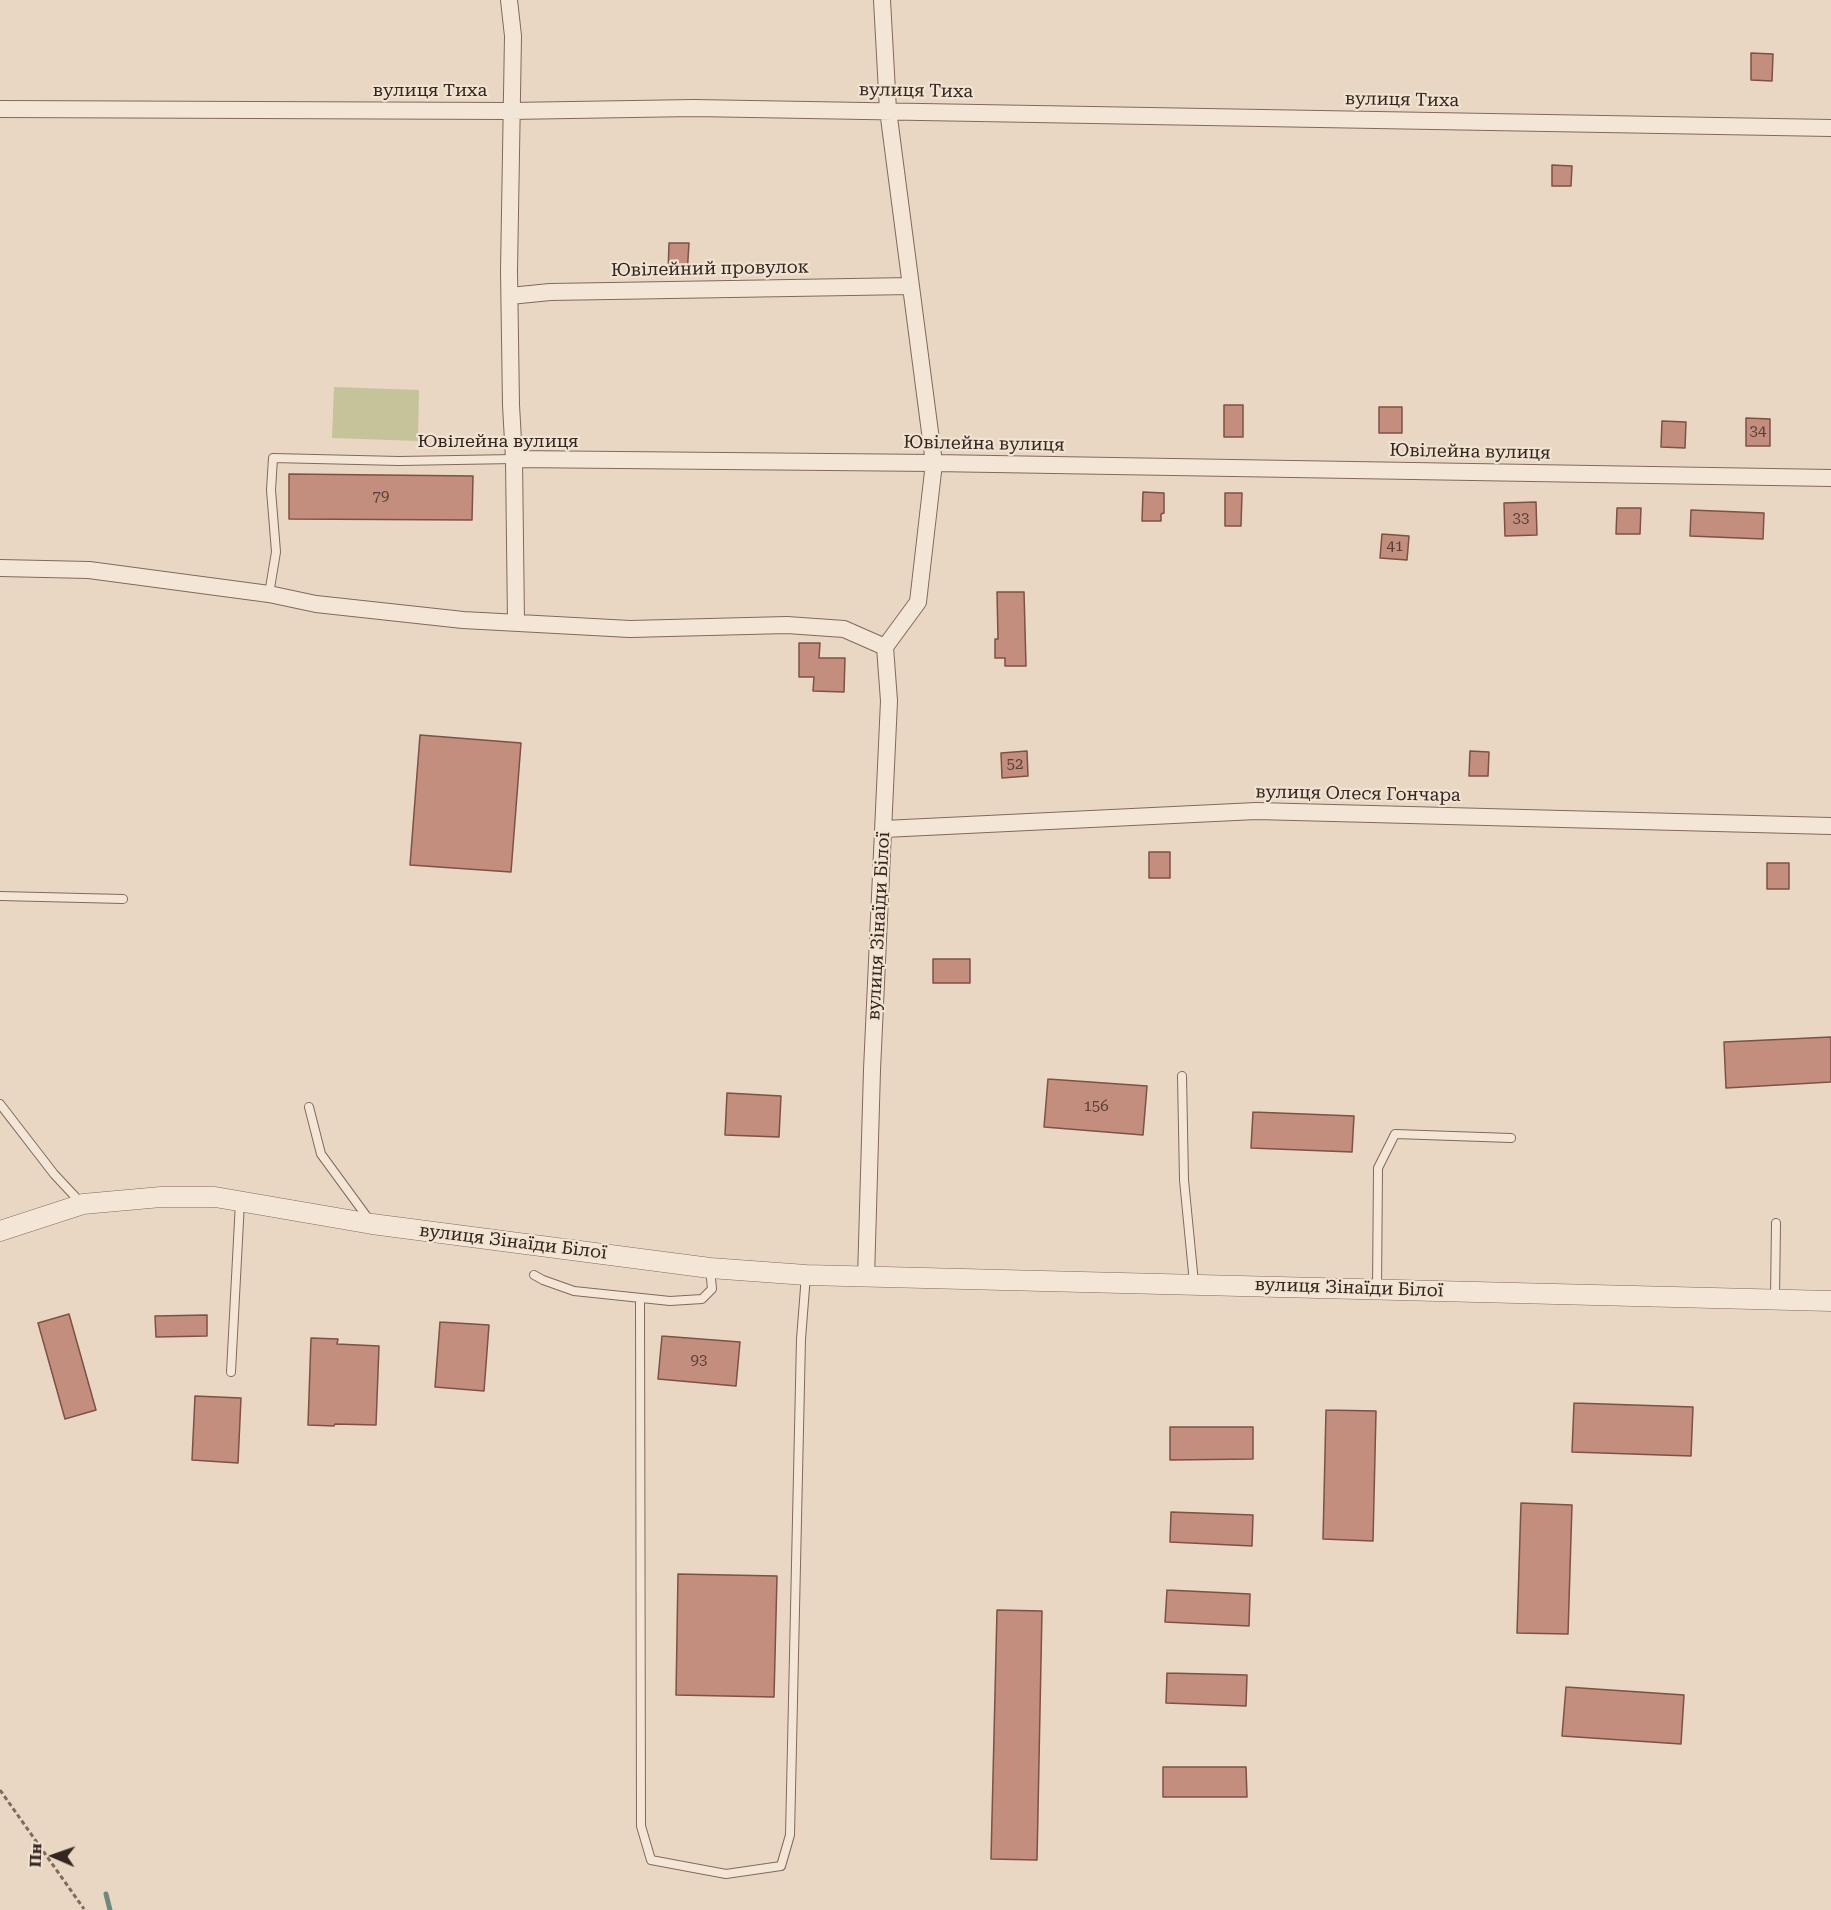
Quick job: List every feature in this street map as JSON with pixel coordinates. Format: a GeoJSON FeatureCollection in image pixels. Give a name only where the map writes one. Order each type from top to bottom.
{"type":"FeatureCollection","features":[{"type":"Feature","properties":{"kind":"street"},"geometry":{"type":"LineString","coordinates":[[509,0],[513,36],[510,111],[510,296],[516,623]]}},
{"type":"Feature","properties":{"kind":"street"},"geometry":{"type":"LineString","coordinates":[[0,568],[89,570],[269,594],[316,604],[463,620],[630,629],[787,625],[844,629],[885,647],[918,602],[934,463],[888,110],[882,0]]}},
{"type":"Feature","properties":{"kind":"street","name":"вулиця Тиха"},"geometry":{"type":"LineString","coordinates":[[0,109],[888,110],[1831,128]]}},
{"type":"Feature","properties":{"kind":"street","name":"Ювілейний провулок"},"geometry":{"type":"LineString","coordinates":[[510,296],[550,291],[911,286]]}},
{"type":"Feature","properties":{"kind":"street","name":"Ювілейна вулиця"},"geometry":{"type":"LineString","coordinates":[[514,459],[934,463],[1831,478]]}},
{"type":"Feature","properties":{"kind":"street","name":"вулиця Зінаїди Білої"},"geometry":{"type":"LineString","coordinates":[[866,1278],[872,1070],[889,701],[885,647]]}},
{"type":"Feature","properties":{"kind":"street","name":"вулиця Олеся Гончара"},"geometry":{"type":"LineString","coordinates":[[884,829],[1256,811],[1831,826]]}},
{"type":"Feature","properties":{"kind":"street","name":"вулиця Зінаїди Білої"},"geometry":{"type":"LineString","coordinates":[[0,1232],[83,1204],[161,1197],[214,1197],[372,1224],[710,1268],[806,1275],[1194,1283],[1377,1290],[1831,1301]]}},
{"type":"Feature","properties":{"kind":"lane","name":"Ювілейна вулиця"},"geometry":{"type":"LineString","coordinates":[[269,594],[276,552],[271,490],[273,458],[399,461],[514,459]]}},
{"type":"Feature","properties":{"kind":"lane"},"geometry":{"type":"LineString","coordinates":[[0,896],[123,899]]}},
{"type":"Feature","properties":{"kind":"lane"},"geometry":{"type":"LineString","coordinates":[[1182,1076],[1184,1180],[1194,1283]]}},
{"type":"Feature","properties":{"kind":"lane"},"geometry":{"type":"LineString","coordinates":[[0,1104],[54,1174],[83,1204]]}},
{"type":"Feature","properties":{"kind":"lane"},"geometry":{"type":"LineString","coordinates":[[309,1107],[321,1154],[372,1224]]}},
{"type":"Feature","properties":{"kind":"lane"},"geometry":{"type":"LineString","coordinates":[[1377,1290],[1378,1168],[1395,1134],[1511,1138]]}},
{"type":"Feature","properties":{"kind":"lane"},"geometry":{"type":"LineString","coordinates":[[231,1372],[240,1202]]}},
{"type":"Feature","properties":{"kind":"lane"},"geometry":{"type":"LineString","coordinates":[[1775,1298],[1776,1223]]}},
{"type":"Feature","properties":{"kind":"lane"},"geometry":{"type":"LineString","coordinates":[[534,1275],[574,1290],[670,1301],[702,1299],[711,1288],[710,1268]]}},
{"type":"Feature","properties":{"kind":"lane"},"geometry":{"type":"LineString","coordinates":[[640,1299],[641,1826],[651,1860],[726,1874],[781,1866],[790,1835],[800,1363],[806,1275]]}},
{"type":"Feature","properties":{"kind":"path"},"geometry":{"type":"LineString","coordinates":[[0,1790],[84,1909]]}},
{"type":"Feature","properties":{"kind":"shaded area"},"geometry":{"type":"Polygon","coordinates":[[[334,387],[419,390],[418,441],[332,438],[334,387]]]}},
{"type":"Feature","properties":{"kind":"building"},"geometry":{"type":"Polygon","coordinates":[[[1751,53],[1773,54],[1772,81],[1751,80],[1751,53]]]}},
{"type":"Feature","properties":{"kind":"building"},"geometry":{"type":"Polygon","coordinates":[[[1552,165],[1572,166],[1571,186],[1552,186],[1552,165]]]}},
{"type":"Feature","properties":{"kind":"building"},"geometry":{"type":"Polygon","coordinates":[[[669,243],[689,243],[687,275],[668,274],[669,243]]]}},
{"type":"Feature","properties":{"kind":"building"},"geometry":{"type":"Polygon","coordinates":[[[1224,405],[1243,405],[1243,437],[1224,437],[1224,405]]]}},
{"type":"Feature","properties":{"kind":"building"},"geometry":{"type":"Polygon","coordinates":[[[1379,407],[1402,407],[1402,433],[1379,433],[1379,407]]]}},
{"type":"Feature","properties":{"kind":"building"},"geometry":{"type":"Polygon","coordinates":[[[1746,418],[1770,419],[1770,446],[1746,446],[1746,418]]]}},
{"type":"Feature","properties":{"kind":"building"},"geometry":{"type":"Polygon","coordinates":[[[1662,421],[1686,422],[1685,448],[1661,447],[1662,421]]]}},
{"type":"Feature","properties":{"kind":"building"},"geometry":{"type":"Polygon","coordinates":[[[289,474],[473,476],[472,520],[289,519],[289,474]]]}},
{"type":"Feature","properties":{"kind":"building"},"geometry":{"type":"Polygon","coordinates":[[[1143,492],[1164,493],[1164,513],[1161,514],[1161,521],[1142,521],[1143,492]]]}},
{"type":"Feature","properties":{"kind":"building"},"geometry":{"type":"Polygon","coordinates":[[[1225,493],[1242,493],[1241,526],[1225,526],[1225,493]]]}},
{"type":"Feature","properties":{"kind":"building"},"geometry":{"type":"Polygon","coordinates":[[[1536,502],[1537,535],[1505,536],[1504,503],[1536,502]]]}},
{"type":"Feature","properties":{"kind":"building"},"geometry":{"type":"Polygon","coordinates":[[[1617,508],[1641,508],[1640,534],[1616,534],[1617,508]]]}},
{"type":"Feature","properties":{"kind":"building"},"geometry":{"type":"Polygon","coordinates":[[[1691,510],[1764,513],[1763,539],[1690,536],[1691,510]]]}},
{"type":"Feature","properties":{"kind":"building"},"geometry":{"type":"Polygon","coordinates":[[[1382,534],[1409,536],[1407,560],[1380,558],[1382,534]]]}},
{"type":"Feature","properties":{"kind":"building"},"geometry":{"type":"Polygon","coordinates":[[[997,592],[1024,592],[1026,666],[1005,666],[1005,658],[995,658],[995,639],[998,639],[997,592]]]}},
{"type":"Feature","properties":{"kind":"building"},"geometry":{"type":"Polygon","coordinates":[[[799,643],[820,643],[819,658],[845,658],[844,692],[813,691],[814,677],[799,677],[799,643]]]}},
{"type":"Feature","properties":{"kind":"building"},"geometry":{"type":"Polygon","coordinates":[[[420,735],[521,743],[511,872],[410,865],[420,735]]]}},
{"type":"Feature","properties":{"kind":"building"},"geometry":{"type":"Polygon","coordinates":[[[1027,751],[1028,776],[1002,778],[1001,753],[1027,751]]]}},
{"type":"Feature","properties":{"kind":"building"},"geometry":{"type":"Polygon","coordinates":[[[1470,751],[1489,752],[1488,776],[1469,776],[1470,751]]]}},
{"type":"Feature","properties":{"kind":"building"},"geometry":{"type":"Polygon","coordinates":[[[1149,852],[1170,852],[1170,878],[1149,878],[1149,852]]]}},
{"type":"Feature","properties":{"kind":"building"},"geometry":{"type":"Polygon","coordinates":[[[1767,863],[1789,863],[1789,889],[1767,889],[1767,863]]]}},
{"type":"Feature","properties":{"kind":"building"},"geometry":{"type":"Polygon","coordinates":[[[933,959],[970,959],[970,983],[933,983],[933,959]]]}},
{"type":"Feature","properties":{"kind":"building"},"geometry":{"type":"Polygon","coordinates":[[[1831,1037],[1831,1082],[1726,1088],[1724,1042],[1831,1037]]]}},
{"type":"Feature","properties":{"kind":"building"},"geometry":{"type":"Polygon","coordinates":[[[1048,1079],[1147,1086],[1143,1135],[1044,1127],[1048,1079]]]}},
{"type":"Feature","properties":{"kind":"building"},"geometry":{"type":"Polygon","coordinates":[[[727,1093],[781,1096],[779,1137],[725,1135],[727,1093]]]}},
{"type":"Feature","properties":{"kind":"building"},"geometry":{"type":"Polygon","coordinates":[[[1253,1112],[1354,1116],[1352,1152],[1251,1148],[1253,1112]]]}},
{"type":"Feature","properties":{"kind":"building"},"geometry":{"type":"Polygon","coordinates":[[[69,1314],[96,1410],[65,1419],[38,1323],[69,1314]]]}},
{"type":"Feature","properties":{"kind":"building"},"geometry":{"type":"Polygon","coordinates":[[[207,1315],[207,1336],[156,1337],[155,1316],[207,1315]]]}},
{"type":"Feature","properties":{"kind":"building"},"geometry":{"type":"Polygon","coordinates":[[[440,1322],[489,1325],[484,1391],[435,1387],[440,1322]]]}},
{"type":"Feature","properties":{"kind":"building"},"geometry":{"type":"Polygon","coordinates":[[[662,1336],[740,1342],[736,1386],[658,1379],[662,1336]]]}},
{"type":"Feature","properties":{"kind":"building"},"geometry":{"type":"Polygon","coordinates":[[[311,1338],[338,1339],[337,1344],[379,1346],[376,1425],[308,1425],[311,1338]]]}},
{"type":"Feature","properties":{"kind":"building"},"geometry":{"type":"Polygon","coordinates":[[[195,1396],[241,1398],[238,1463],[192,1460],[195,1396]]]}},
{"type":"Feature","properties":{"kind":"building"},"geometry":{"type":"Polygon","coordinates":[[[1574,1403],[1693,1407],[1691,1456],[1572,1452],[1574,1403]]]}},
{"type":"Feature","properties":{"kind":"building"},"geometry":{"type":"Polygon","coordinates":[[[1326,1410],[1376,1411],[1373,1541],[1323,1539],[1326,1410]]]}},
{"type":"Feature","properties":{"kind":"building"},"geometry":{"type":"Polygon","coordinates":[[[1170,1427],[1253,1427],[1253,1459],[1170,1460],[1170,1427]]]}},
{"type":"Feature","properties":{"kind":"building"},"geometry":{"type":"Polygon","coordinates":[[[1521,1503],[1572,1505],[1568,1634],[1517,1633],[1521,1503]]]}},
{"type":"Feature","properties":{"kind":"building"},"geometry":{"type":"Polygon","coordinates":[[[1171,1512],[1253,1515],[1252,1546],[1170,1542],[1171,1512]]]}},
{"type":"Feature","properties":{"kind":"building"},"geometry":{"type":"Polygon","coordinates":[[[678,1574],[777,1576],[774,1697],[676,1695],[678,1574]]]}},
{"type":"Feature","properties":{"kind":"building"},"geometry":{"type":"Polygon","coordinates":[[[1167,1590],[1250,1594],[1249,1626],[1165,1622],[1167,1590]]]}},
{"type":"Feature","properties":{"kind":"building"},"geometry":{"type":"Polygon","coordinates":[[[997,1610],[1042,1611],[1037,1860],[991,1859],[997,1610]]]}},
{"type":"Feature","properties":{"kind":"building"},"geometry":{"type":"Polygon","coordinates":[[[1167,1673],[1247,1675],[1246,1706],[1166,1703],[1167,1673]]]}},
{"type":"Feature","properties":{"kind":"building"},"geometry":{"type":"Polygon","coordinates":[[[1566,1687],[1684,1695],[1681,1744],[1562,1736],[1566,1687]]]}},
{"type":"Feature","properties":{"kind":"building"},"geometry":{"type":"Polygon","coordinates":[[[1163,1767],[1246,1767],[1247,1797],[1163,1797],[1163,1767]]]}},
{"type":"Feature","properties":{"kind":"waterway"},"geometry":{"type":"LineString","coordinates":[[106,1894],[110,1910]]}}]}
